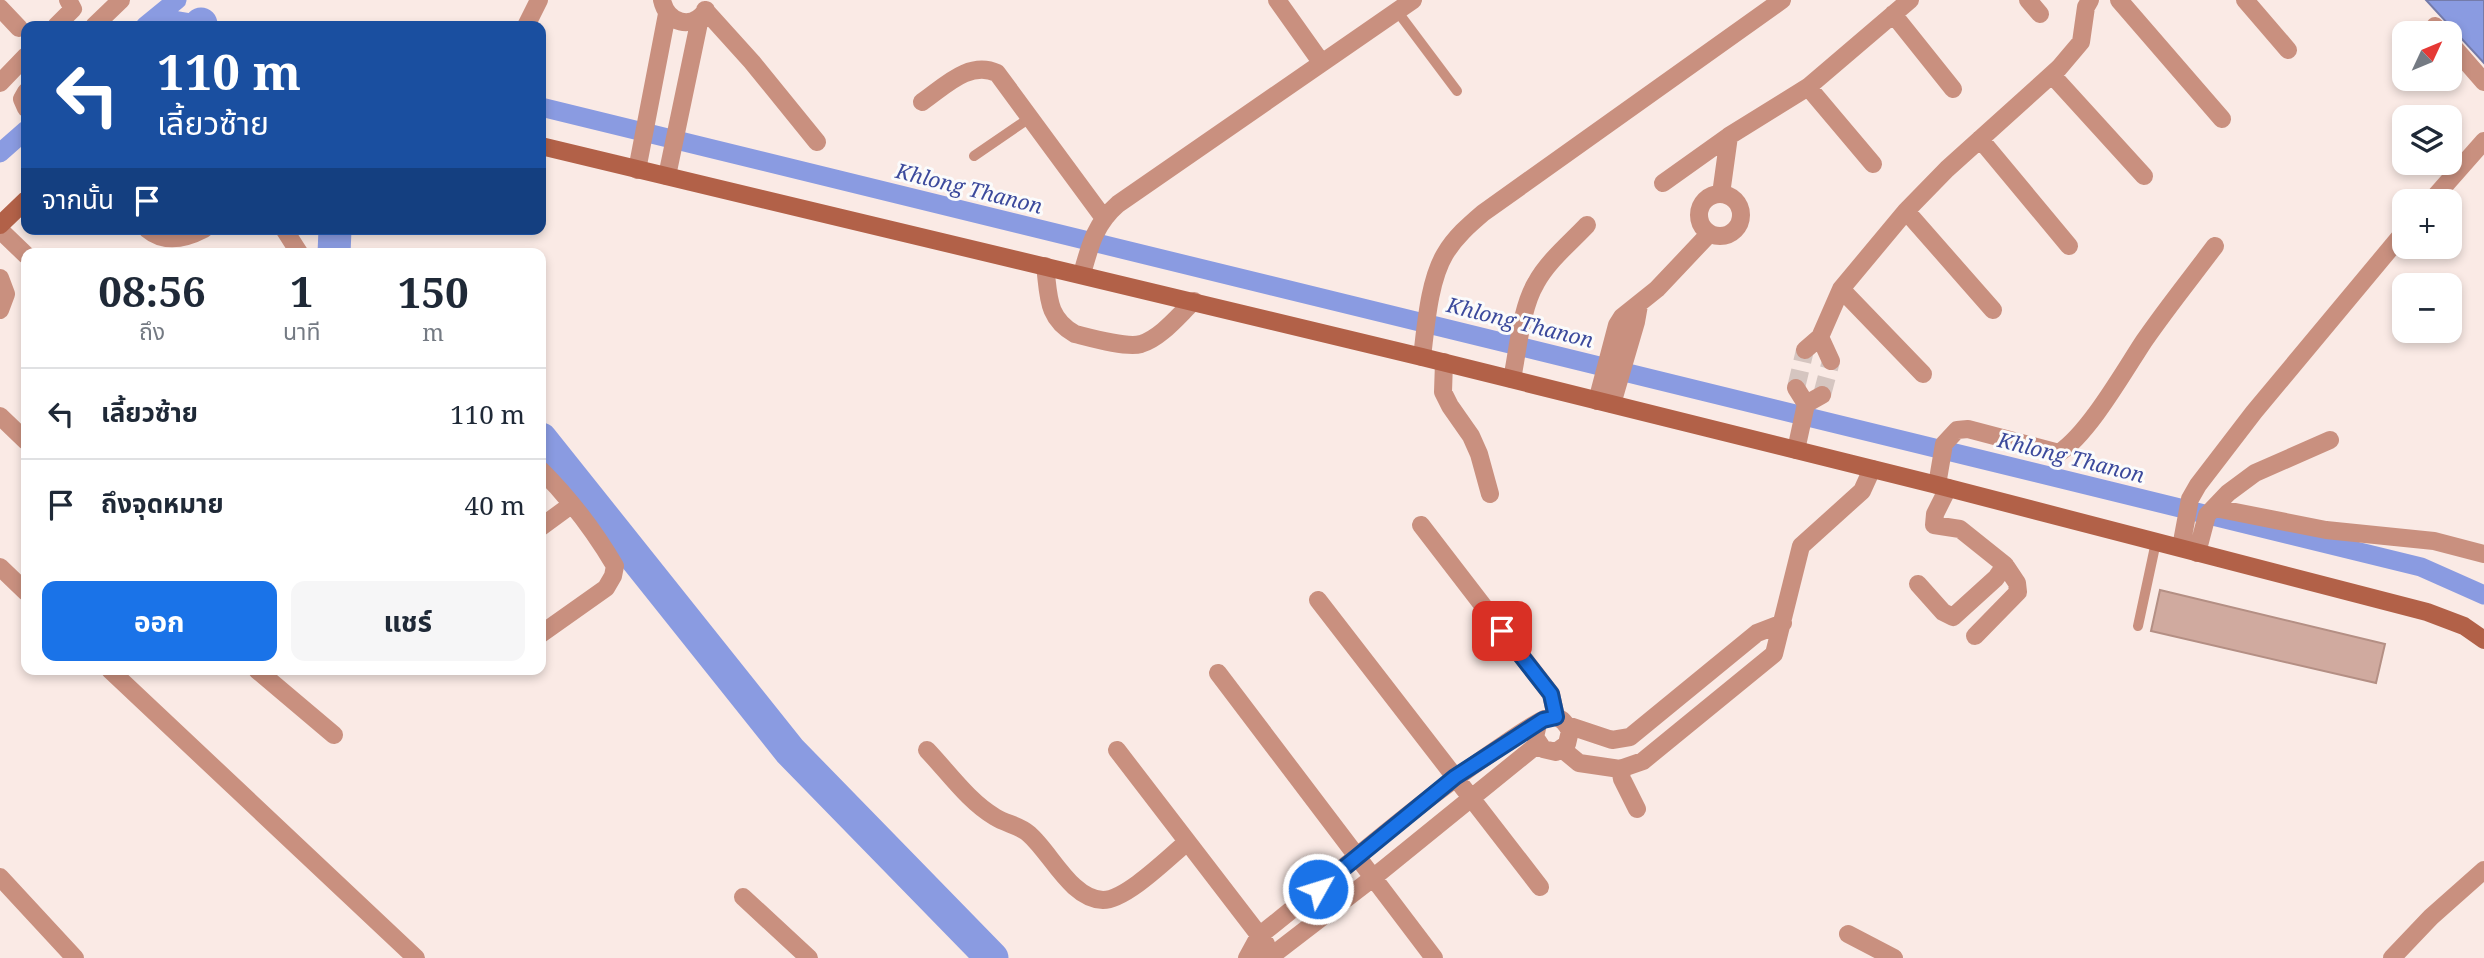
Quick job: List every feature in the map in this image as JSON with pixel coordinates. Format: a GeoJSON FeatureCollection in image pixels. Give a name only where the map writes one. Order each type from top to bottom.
{"type":"FeatureCollection","features":[{"type":"Feature","properties":{"kind":"street"},"geometry":{"type":"LineString","coordinates":[[61,21],[73,9],[68,0]]}},
{"type":"Feature","properties":{"kind":"street"},"geometry":{"type":"LineString","coordinates":[[99,21],[121,0]]}},
{"type":"Feature","properties":{"kind":"street"},"geometry":{"type":"LineString","coordinates":[[528,21],[538,0]]}},
{"type":"Feature","properties":{"kind":"street"},"geometry":{"type":"LineString","coordinates":[[1277,0],[1321,62]]}},
{"type":"Feature","properties":{"kind":"street"},"geometry":{"type":"LineString","coordinates":[[1084,268],[1100,221],[1118,204],[1413,0]]}},
{"type":"Feature","properties":{"kind":"street"},"geometry":{"type":"LineString","coordinates":[[1423,350],[1430,303],[1444,255],[1462,231],[1483,213],[1782,0]]}},
{"type":"Feature","properties":{"kind":"street"},"geometry":{"type":"LineString","coordinates":[[1663,183],[1730,136],[1808,87],[1910,0]]}},
{"type":"Feature","properties":{"kind":"street"},"geometry":{"type":"LineString","coordinates":[[2028,0],[2040,14]]}},
{"type":"Feature","properties":{"kind":"street"},"geometry":{"type":"LineString","coordinates":[[1805,350],[1820,337],[1841,289],[1906,211],[1980,139],[2052,75],[2081,42],[2086,7],[2090,0]]}},
{"type":"Feature","properties":{"kind":"street"},"geometry":{"type":"LineString","coordinates":[[2119,0],[2222,119]]}},
{"type":"Feature","properties":{"kind":"street"},"geometry":{"type":"LineString","coordinates":[[2245,0],[2288,50]]}},
{"type":"Feature","properties":{"kind":"street"},"geometry":{"type":"LineString","coordinates":[[664,7],[678,21],[684,23],[704,10]]}},
{"type":"Feature","properties":{"kind":"street"},"geometry":{"type":"LineString","coordinates":[[639,162],[655,80],[664,7]]}},
{"type":"Feature","properties":{"kind":"street"},"geometry":{"type":"LineString","coordinates":[[0,8],[19,29]]}},
{"type":"Feature","properties":{"kind":"street"},"geometry":{"type":"LineString","coordinates":[[669,167],[704,10]]}},
{"type":"Feature","properties":{"kind":"street"},"geometry":{"type":"LineString","coordinates":[[704,10],[752,62],[817,142]]}},
{"type":"Feature","properties":{"kind":"street"},"geometry":{"type":"LineString","coordinates":[[1893,14],[1953,89]]}},
{"type":"Feature","properties":{"kind":"street"},"geometry":{"type":"LineString","coordinates":[[2462,57],[2484,82]]}},
{"type":"Feature","properties":{"kind":"street"},"geometry":{"type":"LineString","coordinates":[[0,83],[21,61]]}},
{"type":"Feature","properties":{"kind":"street"},"geometry":{"type":"LineString","coordinates":[[922,102],[965,73],[986,68],[997,74],[1031,117],[1100,221]]}},
{"type":"Feature","properties":{"kind":"street"},"geometry":{"type":"LineString","coordinates":[[2052,75],[2144,176]]}},
{"type":"Feature","properties":{"kind":"street"},"geometry":{"type":"LineString","coordinates":[[655,80],[687,87]]}},
{"type":"Feature","properties":{"kind":"street"},"geometry":{"type":"LineString","coordinates":[[1808,87],[1873,164]]}},
{"type":"Feature","properties":{"kind":"street"},"geometry":{"type":"LineString","coordinates":[[1721,194],[1730,136]]}},
{"type":"Feature","properties":{"kind":"street"},"geometry":{"type":"LineString","coordinates":[[1980,139],[2069,246]]}},
{"type":"Feature","properties":{"kind":"street"},"geometry":{"type":"LineString","coordinates":[[2442,189],[2484,141]]}},
{"type":"Feature","properties":{"kind":"street"},"geometry":{"type":"LineString","coordinates":[[546,147],[669,167],[1045,266],[1084,268],[1194,301],[1423,350],[1444,362],[1606,395],[1798,444],[1872,469],[1942,482],[2156,542],[2190,545],[2427,612],[2463,626],[2484,640]]}},
{"type":"Feature","properties":{"kind":"street"},"geometry":{"type":"LineString","coordinates":[[1712,195],[1730,197],[1741,212],[1740,222],[1735,230],[1727,235],[1718,237],[1709,234],[1698,218],[1699,208],[1704,200],[1712,195]]}},
{"type":"Feature","properties":{"kind":"street"},"geometry":{"type":"LineString","coordinates":[[0,225],[21,205]]}},
{"type":"Feature","properties":{"kind":"street"},"geometry":{"type":"LineString","coordinates":[[1906,211],[1993,310]]}},
{"type":"Feature","properties":{"kind":"street"},"geometry":{"type":"LineString","coordinates":[[1513,374],[1527,304],[1536,282],[1551,262],[1587,225]]}},
{"type":"Feature","properties":{"kind":"street"},"geometry":{"type":"LineString","coordinates":[[0,230],[21,251]]}},
{"type":"Feature","properties":{"kind":"street"},"geometry":{"type":"LineString","coordinates":[[1606,395],[1619,348],[1639,305],[1709,234]]}},
{"type":"Feature","properties":{"kind":"street"},"geometry":{"type":"LineString","coordinates":[[159,235],[172,239],[193,235]]}},
{"type":"Feature","properties":{"kind":"street"},"geometry":{"type":"LineString","coordinates":[[1976,636],[2018,592],[2017,583],[2005,565],[1959,529],[1934,525],[1942,482],[1944,444],[1956,430],[1968,429],[2059,453],[2068,447],[2084,430],[2148,335],[2215,246]]}},
{"type":"Feature","properties":{"kind":"street"},"geometry":{"type":"LineString","coordinates":[[2190,545],[2190,499],[2198,485],[2254,412],[2392,246]]}},
{"type":"Feature","properties":{"kind":"street"},"geometry":{"type":"LineString","coordinates":[[1045,266],[1051,312],[1068,330],[1086,336],[1133,345],[1144,343],[1194,301]]}},
{"type":"Feature","properties":{"kind":"street"},"geometry":{"type":"LineString","coordinates":[[0,278],[6,294],[0,310]]}},
{"type":"Feature","properties":{"kind":"street"},"geometry":{"type":"LineString","coordinates":[[1841,289],[1923,374]]}},
{"type":"Feature","properties":{"kind":"street"},"geometry":{"type":"LineString","coordinates":[[1820,337],[1831,361]]}},
{"type":"Feature","properties":{"kind":"street"},"geometry":{"type":"LineString","coordinates":[[1444,362],[1443,392],[1471,436],[1490,494]]}},
{"type":"Feature","properties":{"kind":"street"},"geometry":{"type":"LineString","coordinates":[[1796,388],[1811,403],[1798,444]]}},
{"type":"Feature","properties":{"kind":"street"},"geometry":{"type":"LineString","coordinates":[[0,416],[21,436]]}},
{"type":"Feature","properties":{"kind":"street"},"geometry":{"type":"LineString","coordinates":[[2190,545],[2211,511],[2228,493],[2255,473],[2330,440]]}},
{"type":"Feature","properties":{"kind":"street"},"geometry":{"type":"LineString","coordinates":[[1562,749],[1579,763],[1620,769],[1643,761],[1774,654],[1801,547],[1862,491],[1872,469]]}},
{"type":"Feature","properties":{"kind":"street"},"geometry":{"type":"LineString","coordinates":[[546,475],[604,547],[615,566],[606,588],[546,630]]}},
{"type":"Feature","properties":{"kind":"street"},"geometry":{"type":"LineString","coordinates":[[546,523],[571,505]]}},
{"type":"Feature","properties":{"kind":"street"},"geometry":{"type":"LineString","coordinates":[[2211,511],[2326,530],[2434,541],[2484,554]]}},
{"type":"Feature","properties":{"kind":"street"},"geometry":{"type":"LineString","coordinates":[[1421,525],[1551,694],[1570,737],[1562,749],[1549,751],[1538,744],[1535,731],[1538,724]]}},
{"type":"Feature","properties":{"kind":"street"},"geometry":{"type":"LineString","coordinates":[[1918,584],[1943,612],[1952,617],[1996,578],[2005,565]]}},
{"type":"Feature","properties":{"kind":"street"},"geometry":{"type":"LineString","coordinates":[[0,567],[21,587]]}},
{"type":"Feature","properties":{"kind":"street"},"geometry":{"type":"LineString","coordinates":[[1318,600],[1540,887]]}},
{"type":"Feature","properties":{"kind":"street"},"geometry":{"type":"LineString","coordinates":[[1538,744],[1275,956],[1250,958],[1259,936],[1455,777],[1549,717],[1612,740],[1630,737],[1757,632],[1783,623]]}},
{"type":"Feature","properties":{"kind":"street"},"geometry":{"type":"LineString","coordinates":[[1218,673],[1434,958]]}},
{"type":"Feature","properties":{"kind":"street"},"geometry":{"type":"LineString","coordinates":[[115,675],[416,958]]}},
{"type":"Feature","properties":{"kind":"street"},"geometry":{"type":"LineString","coordinates":[[263,675],[334,735]]}},
{"type":"Feature","properties":{"kind":"street"},"geometry":{"type":"LineString","coordinates":[[927,750],[978,804],[996,818],[1030,834],[1077,890],[1094,899],[1106,900],[1124,893],[1186,843]]}},
{"type":"Feature","properties":{"kind":"street"},"geometry":{"type":"LineString","coordinates":[[1117,750],[1275,956]]}},
{"type":"Feature","properties":{"kind":"street"},"geometry":{"type":"LineString","coordinates":[[1620,769],[1622,779],[1637,808]]}},
{"type":"Feature","properties":{"kind":"street"},"geometry":{"type":"LineString","coordinates":[[2392,958],[2431,917],[2484,870]]}},
{"type":"Feature","properties":{"kind":"street"},"geometry":{"type":"LineString","coordinates":[[0,877],[75,958]]}},
{"type":"Feature","properties":{"kind":"street"},"geometry":{"type":"LineString","coordinates":[[743,897],[809,958]]}},
{"type":"Feature","properties":{"kind":"street"},"geometry":{"type":"LineString","coordinates":[[1848,934],[1894,958]]}},
{"type":"Feature","properties":{"kind":"lane"},"geometry":{"type":"LineString","coordinates":[[1397,12],[1457,91]]}},
{"type":"Feature","properties":{"kind":"lane"},"geometry":{"type":"LineString","coordinates":[[974,156],[1031,117]]}},
{"type":"Feature","properties":{"kind":"lane"},"geometry":{"type":"LineString","coordinates":[[2138,626],[2156,542]]}},
{"type":"Feature","properties":{"kind":"water"},"geometry":{"type":"Polygon","coordinates":[[[2426,0],[2484,0],[2484,63],[2462,39],[2462,21],[2445,21],[2426,0]]]}},
{"type":"Feature","properties":{"kind":"building"},"geometry":{"type":"Polygon","coordinates":[[[2160,590],[2385,644],[2376,683],[2151,631],[2160,590]]]}},
{"type":"Feature","properties":{"kind":"waterway"},"geometry":{"type":"LineString","coordinates":[[151,21],[177,0]]}},
{"type":"Feature","properties":{"kind":"waterway","name":"Khlong Thanon"},"geometry":{"type":"LineString","coordinates":[[156,17],[180,21]]}},
{"type":"Feature","properties":{"kind":"waterway","name":"Khlong Thanon"},"geometry":{"type":"LineString","coordinates":[[546,108],[2421,567],[2484,595]]}},
{"type":"Feature","properties":{"kind":"waterway"},"geometry":{"type":"LineString","coordinates":[[0,153],[21,134]]}},
{"type":"Feature","properties":{"kind":"waterway"},"geometry":{"type":"LineString","coordinates":[[334,248],[335,235]]}},
{"type":"Feature","properties":{"kind":"waterway"},"geometry":{"type":"LineString","coordinates":[[546,445],[790,751],[992,958]]}},
{"type":"Feature","properties":{"kind":"tunnel"},"geometry":{"type":"LineString","coordinates":[[1796,388],[1805,350]]}},
{"type":"Feature","properties":{"kind":"tunnel"},"geometry":{"type":"LineString","coordinates":[[1822,395],[1831,361]]}},
{"type":"Feature","properties":{"kind":"route"},"geometry":{"type":"LineString","coordinates":[[1318,889],[1455,777],[1525,730],[1549,717],[1556,717],[1551,694],[1502,631]]}}]}
